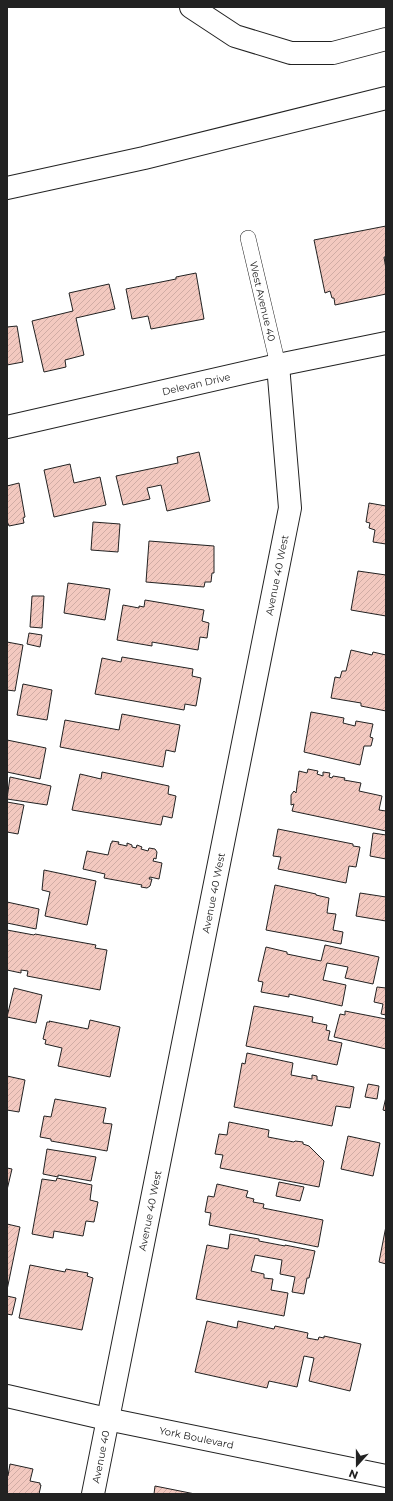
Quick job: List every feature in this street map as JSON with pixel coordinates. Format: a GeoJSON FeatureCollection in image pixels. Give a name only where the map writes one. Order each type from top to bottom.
{"type":"FeatureCollection","features":[{"type":"Feature","properties":{"kind":"main road"},"geometry":{"type":"LineString","coordinates":[[191,7],[234,36],[291,54],[333,53],[386,39]]}},
{"type":"Feature","properties":{"kind":"main road"},"geometry":{"type":"LineString","coordinates":[[7,188],[144,158],[386,98]]}},
{"type":"Feature","properties":{"kind":"main road","name":"Delevan Drive"},"geometry":{"type":"LineString","coordinates":[[7,427],[278,365],[386,343]]}},
{"type":"Feature","properties":{"kind":"main road","name":"Avenue 40 West"},"geometry":{"type":"LineString","coordinates":[[107,1419],[290,508],[278,365]]}},
{"type":"Feature","properties":{"kind":"main road","name":"York Boulevard"},"geometry":{"type":"LineString","coordinates":[[7,1396],[107,1419],[386,1476]]}},
{"type":"Feature","properties":{"kind":"main road","name":"Avenue 40"},"geometry":{"type":"LineString","coordinates":[[93,1494],[107,1419]]}},
{"type":"Feature","properties":{"kind":"lane","name":"West Avenue 40"},"geometry":{"type":"LineString","coordinates":[[248,238],[278,365]]}},
{"type":"Feature","properties":{"kind":"building"},"geometry":{"type":"Polygon","coordinates":[[[386,226],[386,257],[384,257],[386,269],[386,294],[335,305],[334,298],[332,298],[330,291],[325,293],[314,240],[386,226]]]}},
{"type":"Feature","properties":{"kind":"building"},"geometry":{"type":"Polygon","coordinates":[[[196,273],[204,319],[151,329],[148,316],[132,319],[126,289],[176,279],[176,277],[196,273]]]}},
{"type":"Feature","properties":{"kind":"building"},"geometry":{"type":"Polygon","coordinates":[[[109,284],[115,309],[76,318],[84,355],[65,360],[66,367],[44,372],[32,321],[73,311],[69,293],[109,284]]]}},
{"type":"Feature","properties":{"kind":"building"},"geometry":{"type":"Polygon","coordinates":[[[17,326],[23,362],[7,365],[7,327],[17,326]]]}},
{"type":"Feature","properties":{"kind":"building"},"geometry":{"type":"Polygon","coordinates":[[[199,452],[210,501],[167,511],[161,485],[147,488],[150,499],[123,505],[116,476],[178,463],[177,457],[199,452]]]}},
{"type":"Feature","properties":{"kind":"building"},"geometry":{"type":"Polygon","coordinates":[[[70,464],[74,483],[100,477],[106,505],[54,517],[44,470],[70,464]]]}},
{"type":"Feature","properties":{"kind":"building"},"geometry":{"type":"Polygon","coordinates":[[[19,483],[25,517],[23,518],[24,523],[9,526],[7,521],[7,486],[19,483]]]}},
{"type":"Feature","properties":{"kind":"building"},"geometry":{"type":"Polygon","coordinates":[[[369,503],[386,506],[386,544],[373,542],[375,530],[369,528],[370,523],[366,522],[369,503]]]}},
{"type":"Feature","properties":{"kind":"building"},"geometry":{"type":"Polygon","coordinates":[[[93,522],[120,524],[118,552],[91,550],[93,522]]]}},
{"type":"Feature","properties":{"kind":"building"},"geometry":{"type":"Polygon","coordinates":[[[149,541],[214,546],[214,573],[212,573],[211,582],[205,582],[204,587],[146,582],[149,541]]]}},
{"type":"Feature","properties":{"kind":"building"},"geometry":{"type":"Polygon","coordinates":[[[358,571],[386,575],[386,616],[351,610],[358,571]]]}},
{"type":"Feature","properties":{"kind":"building"},"geometry":{"type":"Polygon","coordinates":[[[68,583],[110,589],[105,620],[64,613],[68,583]]]}},
{"type":"Feature","properties":{"kind":"building"},"geometry":{"type":"Polygon","coordinates":[[[32,596],[44,596],[42,628],[30,627],[32,596]]]}},
{"type":"Feature","properties":{"kind":"building"},"geometry":{"type":"Polygon","coordinates":[[[145,600],[204,610],[202,621],[209,623],[207,638],[200,637],[198,650],[152,642],[152,646],[117,640],[123,605],[139,608],[139,606],[144,607],[145,600]]]}},
{"type":"Feature","properties":{"kind":"building"},"geometry":{"type":"Polygon","coordinates":[[[29,633],[42,635],[40,647],[27,644],[29,633]]]}},
{"type":"Feature","properties":{"kind":"building"},"geometry":{"type":"Polygon","coordinates":[[[7,642],[23,645],[15,691],[7,690],[7,642]]]}},
{"type":"Feature","properties":{"kind":"building"},"geometry":{"type":"Polygon","coordinates":[[[351,650],[372,655],[373,652],[386,655],[386,711],[361,706],[361,703],[331,698],[335,677],[340,678],[342,671],[346,671],[351,650]]]}},
{"type":"Feature","properties":{"kind":"building"},"geometry":{"type":"Polygon","coordinates":[[[122,657],[193,669],[192,676],[201,678],[196,706],[185,704],[184,710],[95,694],[102,658],[121,662],[122,657]]]}},
{"type":"Feature","properties":{"kind":"building"},"geometry":{"type":"Polygon","coordinates":[[[23,684],[52,690],[47,720],[17,715],[23,684]]]}},
{"type":"Feature","properties":{"kind":"building"},"geometry":{"type":"Polygon","coordinates":[[[311,712],[344,718],[343,723],[355,726],[356,721],[373,724],[370,737],[373,738],[371,746],[364,746],[360,765],[304,752],[311,712]]]}},
{"type":"Feature","properties":{"kind":"building"},"geometry":{"type":"Polygon","coordinates":[[[122,714],[180,725],[175,752],[166,750],[163,767],[60,747],[65,720],[119,730],[122,714]]]}},
{"type":"Feature","properties":{"kind":"building"},"geometry":{"type":"Polygon","coordinates":[[[7,740],[46,748],[40,779],[7,772],[7,740]]]}},
{"type":"Feature","properties":{"kind":"building"},"geometry":{"type":"Polygon","coordinates":[[[308,769],[318,771],[317,774],[323,776],[323,772],[330,773],[329,777],[332,778],[333,776],[345,778],[344,780],[361,783],[359,791],[382,796],[379,810],[386,811],[386,831],[292,811],[294,804],[291,805],[291,795],[294,791],[296,793],[299,771],[307,773],[308,769]]]}},
{"type":"Feature","properties":{"kind":"building"},"geometry":{"type":"Polygon","coordinates":[[[102,772],[169,786],[168,794],[176,796],[172,818],[163,816],[161,825],[72,810],[80,774],[101,779],[102,772]]]}},
{"type":"Feature","properties":{"kind":"building"},"geometry":{"type":"Polygon","coordinates":[[[10,777],[51,786],[47,805],[7,799],[10,777]]]}},
{"type":"Feature","properties":{"kind":"building"},"geometry":{"type":"Polygon","coordinates":[[[7,802],[24,805],[18,834],[7,832],[7,802]]]}},
{"type":"Feature","properties":{"kind":"building"},"geometry":{"type":"Polygon","coordinates":[[[278,829],[353,844],[353,846],[360,847],[356,867],[349,866],[346,883],[278,869],[281,857],[273,856],[278,829]]]}},
{"type":"Feature","properties":{"kind":"building"},"geometry":{"type":"Polygon","coordinates":[[[373,833],[386,835],[386,859],[370,856],[373,833]]]}},
{"type":"Feature","properties":{"kind":"building"},"geometry":{"type":"Polygon","coordinates":[[[112,841],[119,842],[118,844],[127,846],[127,843],[136,848],[137,845],[142,847],[141,849],[148,851],[149,848],[155,849],[157,852],[156,859],[154,858],[153,861],[162,863],[159,879],[150,877],[149,879],[152,879],[150,886],[147,888],[141,887],[142,885],[104,878],[105,874],[83,869],[87,851],[108,855],[112,841]]]}},
{"type":"Feature","properties":{"kind":"building"},"geometry":{"type":"Polygon","coordinates":[[[44,870],[96,881],[87,925],[45,916],[50,892],[42,890],[44,870]]]}},
{"type":"Feature","properties":{"kind":"building"},"geometry":{"type":"Polygon","coordinates":[[[275,885],[329,898],[327,913],[336,914],[333,930],[343,932],[341,944],[266,930],[275,885]]]}},
{"type":"Feature","properties":{"kind":"building"},"geometry":{"type":"Polygon","coordinates":[[[360,893],[386,897],[386,921],[356,916],[360,893]]]}},
{"type":"Feature","properties":{"kind":"building"},"geometry":{"type":"Polygon","coordinates":[[[7,902],[39,909],[36,929],[7,923],[7,902]]]}},
{"type":"Feature","properties":{"kind":"building"},"geometry":{"type":"Polygon","coordinates":[[[7,930],[96,945],[95,948],[107,950],[100,990],[27,976],[28,971],[21,970],[21,973],[7,970],[7,930]]]}},
{"type":"Feature","properties":{"kind":"building"},"geometry":{"type":"Polygon","coordinates":[[[325,945],[379,957],[373,984],[345,978],[348,967],[327,963],[323,980],[346,985],[342,1006],[289,994],[289,997],[261,992],[263,982],[258,981],[266,947],[287,952],[287,954],[321,961],[325,945]]]}},
{"type":"Feature","properties":{"kind":"building"},"geometry":{"type":"Polygon","coordinates":[[[377,987],[386,988],[386,1015],[381,1014],[383,1004],[374,1002],[377,987]]]}},
{"type":"Feature","properties":{"kind":"building"},"geometry":{"type":"Polygon","coordinates":[[[14,988],[42,995],[36,1023],[7,1017],[14,988]]]}},
{"type":"Feature","properties":{"kind":"building"},"geometry":{"type":"Polygon","coordinates":[[[254,1006],[313,1017],[312,1022],[327,1025],[326,1030],[330,1031],[328,1040],[342,1043],[337,1065],[246,1046],[254,1006]]]}},
{"type":"Feature","properties":{"kind":"building"},"geometry":{"type":"Polygon","coordinates":[[[345,1011],[386,1019],[386,1049],[334,1037],[340,1014],[345,1015],[345,1011]]]}},
{"type":"Feature","properties":{"kind":"building"},"geometry":{"type":"Polygon","coordinates":[[[90,1020],[120,1027],[110,1077],[58,1066],[62,1048],[45,1044],[46,1040],[43,1039],[47,1022],[50,1022],[49,1021],[88,1029],[90,1020]]]}},
{"type":"Feature","properties":{"kind":"building"},"geometry":{"type":"Polygon","coordinates":[[[247,1053],[293,1063],[291,1075],[312,1079],[312,1075],[317,1076],[317,1080],[354,1087],[350,1108],[336,1106],[332,1126],[234,1107],[242,1063],[245,1064],[247,1053]]]}},
{"type":"Feature","properties":{"kind":"building"},"geometry":{"type":"Polygon","coordinates":[[[7,1076],[25,1080],[19,1112],[7,1110],[7,1076]]]}},
{"type":"Feature","properties":{"kind":"building"},"geometry":{"type":"Polygon","coordinates":[[[368,1084],[379,1086],[377,1099],[365,1097],[368,1084]]]}},
{"type":"Feature","properties":{"kind":"building"},"geometry":{"type":"Polygon","coordinates":[[[386,1097],[386,1111],[383,1110],[386,1097]]]}},
{"type":"Feature","properties":{"kind":"building"},"geometry":{"type":"Polygon","coordinates":[[[55,1099],[106,1108],[103,1123],[112,1124],[107,1151],[51,1141],[51,1139],[40,1137],[44,1116],[51,1117],[55,1099]]]}},
{"type":"Feature","properties":{"kind":"building"},"geometry":{"type":"Polygon","coordinates":[[[229,1122],[269,1130],[268,1137],[294,1142],[303,1142],[303,1144],[309,1146],[324,1161],[319,1187],[220,1168],[223,1155],[215,1154],[219,1134],[227,1135],[229,1122]]]}},
{"type":"Feature","properties":{"kind":"building"},"geometry":{"type":"Polygon","coordinates":[[[348,1136],[380,1143],[373,1176],[341,1169],[348,1136]]]}},
{"type":"Feature","properties":{"kind":"building"},"geometry":{"type":"Polygon","coordinates":[[[47,1149],[96,1157],[91,1181],[43,1174],[47,1149]]]}},
{"type":"Feature","properties":{"kind":"building"},"geometry":{"type":"Polygon","coordinates":[[[7,1168],[12,1169],[7,1190],[7,1168]]]}},
{"type":"Feature","properties":{"kind":"building"},"geometry":{"type":"Polygon","coordinates":[[[57,1178],[92,1185],[90,1200],[98,1202],[94,1222],[86,1221],[83,1236],[54,1231],[53,1238],[32,1234],[42,1179],[56,1181],[57,1178]]]}},
{"type":"Feature","properties":{"kind":"building"},"geometry":{"type":"Polygon","coordinates":[[[279,1182],[304,1187],[300,1201],[276,1196],[279,1182]]]}},
{"type":"Feature","properties":{"kind":"building"},"geometry":{"type":"Polygon","coordinates":[[[217,1184],[248,1191],[246,1197],[254,1199],[253,1202],[264,1204],[263,1208],[323,1220],[318,1247],[209,1225],[211,1213],[205,1212],[208,1196],[214,1197],[217,1184]]]}},
{"type":"Feature","properties":{"kind":"building"},"geometry":{"type":"Polygon","coordinates":[[[7,1224],[20,1227],[7,1290],[7,1224]]]}},
{"type":"Feature","properties":{"kind":"building"},"geometry":{"type":"Polygon","coordinates":[[[386,1226],[386,1264],[379,1262],[386,1226]]]}},
{"type":"Feature","properties":{"kind":"building"},"geometry":{"type":"Polygon","coordinates":[[[230,1234],[315,1251],[304,1294],[292,1292],[295,1277],[280,1274],[282,1260],[255,1255],[251,1271],[264,1274],[264,1278],[273,1279],[271,1290],[288,1293],[284,1316],[196,1299],[207,1245],[228,1249],[230,1234]]]}},
{"type":"Feature","properties":{"kind":"building"},"geometry":{"type":"Polygon","coordinates":[[[30,1265],[65,1272],[66,1269],[88,1273],[87,1276],[93,1278],[82,1330],[19,1318],[30,1265]]]}},
{"type":"Feature","properties":{"kind":"building"},"geometry":{"type":"Polygon","coordinates":[[[7,1296],[16,1298],[12,1315],[7,1314],[7,1296]]]}},
{"type":"Feature","properties":{"kind":"building"},"geometry":{"type":"Polygon","coordinates":[[[207,1321],[237,1328],[238,1321],[274,1329],[275,1326],[308,1333],[307,1338],[318,1340],[319,1337],[324,1338],[324,1336],[361,1344],[350,1391],[309,1381],[314,1358],[304,1356],[297,1387],[269,1381],[267,1388],[195,1372],[207,1321]]]}},
{"type":"Feature","properties":{"kind":"building"},"geometry":{"type":"Polygon","coordinates":[[[10,1464],[33,1469],[30,1481],[40,1483],[39,1494],[7,1494],[7,1476],[10,1464]]]}},
{"type":"Feature","properties":{"kind":"building"},"geometry":{"type":"Polygon","coordinates":[[[155,1486],[195,1494],[154,1494],[155,1486]]]}}]}
